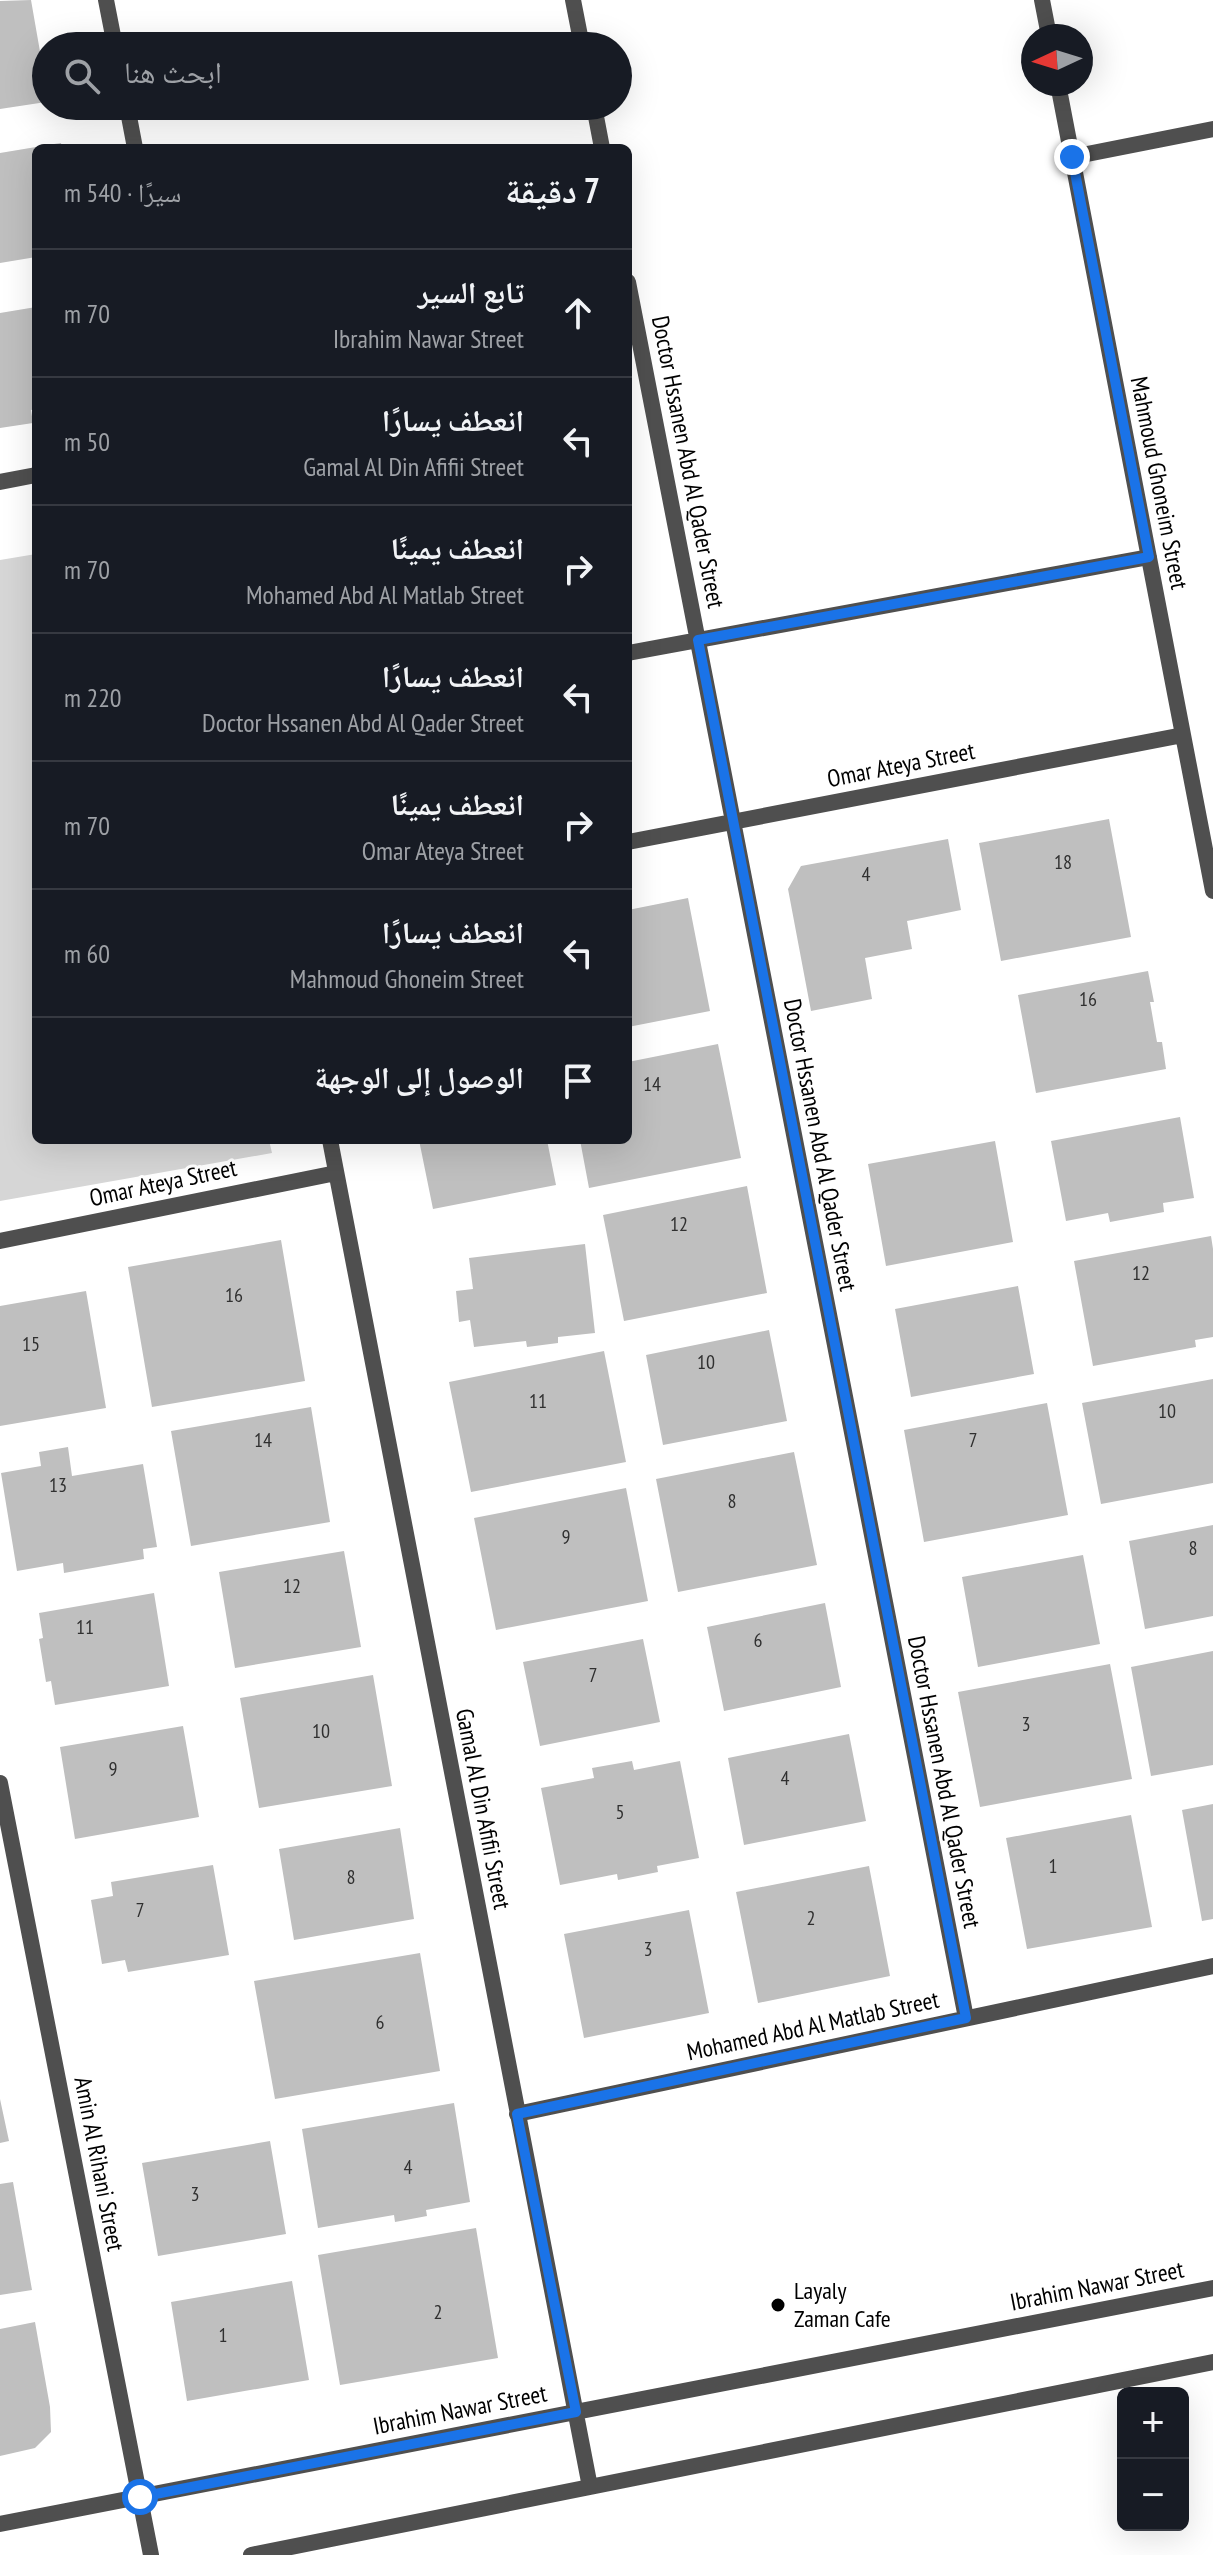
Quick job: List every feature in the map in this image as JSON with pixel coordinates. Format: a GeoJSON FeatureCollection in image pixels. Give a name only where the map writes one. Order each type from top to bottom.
{"type":"FeatureCollection","features":[{"type":"Feature","properties":{"kind":"street"},"geometry":{"type":"LineString","coordinates":[[106,0],[112,32]]}},
{"type":"Feature","properties":{"kind":"street"},"geometry":{"type":"LineString","coordinates":[[573,0],[579,32]]}},
{"type":"Feature","properties":{"kind":"street"},"geometry":{"type":"LineString","coordinates":[[1042,0],[1047,24]]}},
{"type":"Feature","properties":{"kind":"street","name":"Mahmoud Ghoneim Street"},"geometry":{"type":"LineString","coordinates":[[1060,96],[1213,891]]}},
{"type":"Feature","properties":{"kind":"street"},"geometry":{"type":"LineString","coordinates":[[130,120],[134,144]]}},
{"type":"Feature","properties":{"kind":"street"},"geometry":{"type":"LineString","coordinates":[[597,120],[601,144]]}},
{"type":"Feature","properties":{"kind":"street"},"geometry":{"type":"LineString","coordinates":[[1072,157],[1213,129]]}},
{"type":"Feature","properties":{"kind":"street","name":"Doctor Hssanen Abd Al Qader Street"},"geometry":{"type":"LineString","coordinates":[[632,302],[966,2018]]}},
{"type":"Feature","properties":{"kind":"street"},"geometry":{"type":"LineString","coordinates":[[0,482],[32,476]]}},
{"type":"Feature","properties":{"kind":"street"},"geometry":{"type":"LineString","coordinates":[[632,652],[1149,557]]}},
{"type":"Feature","properties":{"kind":"street","name":"Omar Ateya Street"},"geometry":{"type":"LineString","coordinates":[[632,841],[1183,735]]}},
{"type":"Feature","properties":{"kind":"street","name":"Gamal Al Din Afifii Street"},"geometry":{"type":"LineString","coordinates":[[331,1144],[590,2487]]}},
{"type":"Feature","properties":{"kind":"street","name":"Omar Ateya Street"},"geometry":{"type":"LineString","coordinates":[[0,1241],[336,1173]]}},
{"type":"Feature","properties":{"kind":"street","name":"Amin Al Rihani Street"},"geometry":{"type":"LineString","coordinates":[[0,1783],[151,2555]]}},
{"type":"Feature","properties":{"kind":"street","name":"Mohamed Abd Al Matlab Street"},"geometry":{"type":"LineString","coordinates":[[517,2114],[1213,1966]]}},
{"type":"Feature","properties":{"kind":"street","name":"Ibrahim Nawar Street"},"geometry":{"type":"LineString","coordinates":[[0,2524],[1213,2288]]}},
{"type":"Feature","properties":{"kind":"street"},"geometry":{"type":"LineString","coordinates":[[251,2555],[1213,2362]]}},
{"type":"Feature","properties":{"kind":"shaded area"},"geometry":{"type":"Polygon","coordinates":[[[32,555],[32,1144],[270,1144],[272,1153],[0,1201],[0,560],[32,555]]]}},
{"type":"Feature","properties":{"kind":"building"},"geometry":{"type":"Polygon","coordinates":[[[31,0],[37,32],[32,32],[32,104],[0,109],[0,1],[31,0]]]}},
{"type":"Feature","properties":{"kind":"building"},"geometry":{"type":"Polygon","coordinates":[[[32,148],[32,258],[0,263],[0,153],[32,148]]]}},
{"type":"Feature","properties":{"kind":"building"},"geometry":{"type":"Polygon","coordinates":[[[32,308],[32,423],[0,428],[0,313],[32,308]]]}},
{"type":"Feature","properties":{"kind":"building"},"geometry":{"type":"Polygon","coordinates":[[[1109,819],[1131,937],[1001,961],[979,843],[1109,819]]]}},
{"type":"Feature","properties":{"kind":"building"},"geometry":{"type":"Polygon","coordinates":[[[948,839],[961,910],[907,921],[912,949],[865,958],[872,999],[811,1011],[788,889],[801,866],[948,839]]]}},
{"type":"Feature","properties":{"kind":"building"},"geometry":{"type":"Polygon","coordinates":[[[688,898],[710,1011],[632,1026],[632,909],[688,898]]]}},
{"type":"Feature","properties":{"kind":"building"},"geometry":{"type":"Polygon","coordinates":[[[1148,971],[1157,1042],[1162,1042],[1166,1069],[1036,1093],[1018,995],[1148,971]]]}},
{"type":"Feature","properties":{"kind":"building"},"geometry":{"type":"Polygon","coordinates":[[[718,1044],[741,1158],[589,1188],[581,1144],[632,1144],[632,1061],[718,1044]]]}},
{"type":"Feature","properties":{"kind":"building"},"geometry":{"type":"Polygon","coordinates":[[[1180,1117],[1194,1198],[1163,1203],[1164,1212],[1110,1222],[1108,1213],[1066,1221],[1051,1141],[1180,1117]]]}},
{"type":"Feature","properties":{"kind":"building"},"geometry":{"type":"Polygon","coordinates":[[[995,1141],[1013,1242],[886,1266],[868,1164],[995,1141]]]}},
{"type":"Feature","properties":{"kind":"building"},"geometry":{"type":"Polygon","coordinates":[[[420,1144],[548,1144],[556,1185],[433,1209],[420,1144]]]}},
{"type":"Feature","properties":{"kind":"building"},"geometry":{"type":"Polygon","coordinates":[[[747,1186],[767,1293],[624,1321],[603,1215],[747,1186]]]}},
{"type":"Feature","properties":{"kind":"building"},"geometry":{"type":"Polygon","coordinates":[[[1211,1236],[1213,1337],[1195,1340],[1196,1347],[1093,1366],[1074,1261],[1211,1236]]]}},
{"type":"Feature","properties":{"kind":"building"},"geometry":{"type":"Polygon","coordinates":[[[281,1240],[305,1381],[152,1407],[128,1267],[281,1240]]]}},
{"type":"Feature","properties":{"kind":"building"},"geometry":{"type":"Polygon","coordinates":[[[585,1244],[595,1333],[558,1337],[558,1343],[527,1347],[526,1341],[474,1347],[470,1320],[459,1322],[456,1291],[473,1289],[469,1258],[585,1244]]]}},
{"type":"Feature","properties":{"kind":"building"},"geometry":{"type":"Polygon","coordinates":[[[1018,1286],[1034,1374],[911,1397],[895,1309],[1018,1286]]]}},
{"type":"Feature","properties":{"kind":"building"},"geometry":{"type":"Polygon","coordinates":[[[86,1291],[106,1408],[0,1426],[0,1306],[86,1291]]]}},
{"type":"Feature","properties":{"kind":"building"},"geometry":{"type":"Polygon","coordinates":[[[769,1330],[787,1421],[663,1445],[646,1355],[769,1330]]]}},
{"type":"Feature","properties":{"kind":"building"},"geometry":{"type":"Polygon","coordinates":[[[604,1351],[626,1462],[471,1492],[449,1382],[604,1351]]]}},
{"type":"Feature","properties":{"kind":"building"},"geometry":{"type":"Polygon","coordinates":[[[1213,1379],[1213,1483],[1101,1504],[1082,1403],[1213,1379]]]}},
{"type":"Feature","properties":{"kind":"building"},"geometry":{"type":"Polygon","coordinates":[[[1047,1403],[1068,1515],[924,1542],[904,1430],[1047,1403]]]}},
{"type":"Feature","properties":{"kind":"building"},"geometry":{"type":"Polygon","coordinates":[[[311,1407],[330,1522],[191,1546],[171,1431],[311,1407]]]}},
{"type":"Feature","properties":{"kind":"building"},"geometry":{"type":"Polygon","coordinates":[[[68,1447],[72,1476],[143,1464],[157,1547],[143,1549],[144,1559],[64,1573],[63,1563],[17,1571],[1,1473],[41,1466],[39,1452],[68,1447]]]}},
{"type":"Feature","properties":{"kind":"building"},"geometry":{"type":"Polygon","coordinates":[[[794,1452],[817,1565],[678,1592],[656,1479],[794,1452]]]}},
{"type":"Feature","properties":{"kind":"building"},"geometry":{"type":"Polygon","coordinates":[[[626,1488],[648,1601],[496,1630],[474,1518],[626,1488]]]}},
{"type":"Feature","properties":{"kind":"building"},"geometry":{"type":"Polygon","coordinates":[[[1213,1525],[1213,1616],[1145,1629],[1129,1541],[1213,1525]]]}},
{"type":"Feature","properties":{"kind":"building"},"geometry":{"type":"Polygon","coordinates":[[[344,1551],[361,1647],[235,1668],[219,1572],[344,1551]]]}},
{"type":"Feature","properties":{"kind":"building"},"geometry":{"type":"Polygon","coordinates":[[[1083,1555],[1100,1644],[978,1667],[962,1577],[1083,1555]]]}},
{"type":"Feature","properties":{"kind":"building"},"geometry":{"type":"Polygon","coordinates":[[[154,1593],[169,1686],[55,1705],[51,1681],[46,1682],[39,1639],[43,1638],[39,1613],[154,1593]]]}},
{"type":"Feature","properties":{"kind":"building"},"geometry":{"type":"Polygon","coordinates":[[[825,1603],[841,1687],[724,1711],[707,1627],[825,1603]]]}},
{"type":"Feature","properties":{"kind":"building"},"geometry":{"type":"Polygon","coordinates":[[[643,1639],[660,1722],[540,1746],[523,1662],[643,1639]]]}},
{"type":"Feature","properties":{"kind":"building"},"geometry":{"type":"Polygon","coordinates":[[[1213,1651],[1213,1765],[1151,1776],[1131,1667],[1213,1651]]]}},
{"type":"Feature","properties":{"kind":"building"},"geometry":{"type":"Polygon","coordinates":[[[1110,1664],[1132,1779],[980,1807],[958,1692],[1110,1664]]]}},
{"type":"Feature","properties":{"kind":"building"},"geometry":{"type":"Polygon","coordinates":[[[373,1675],[392,1786],[259,1808],[240,1698],[373,1675]]]}},
{"type":"Feature","properties":{"kind":"building"},"geometry":{"type":"Polygon","coordinates":[[[183,1726],[199,1817],[75,1839],[60,1747],[183,1726]]]}},
{"type":"Feature","properties":{"kind":"building"},"geometry":{"type":"Polygon","coordinates":[[[849,1734],[866,1821],[744,1845],[728,1758],[849,1734]]]}},
{"type":"Feature","properties":{"kind":"building"},"geometry":{"type":"Polygon","coordinates":[[[632,1761],[634,1770],[680,1761],[699,1858],[657,1866],[658,1872],[618,1880],[617,1874],[560,1885],[541,1788],[594,1778],[592,1768],[632,1761]]]}},
{"type":"Feature","properties":{"kind":"building"},"geometry":{"type":"Polygon","coordinates":[[[1213,1804],[1213,1919],[1202,1921],[1182,1810],[1213,1804]]]}},
{"type":"Feature","properties":{"kind":"building"},"geometry":{"type":"Polygon","coordinates":[[[1131,1815],[1152,1927],[1027,1949],[1006,1838],[1131,1815]]]}},
{"type":"Feature","properties":{"kind":"building"},"geometry":{"type":"Polygon","coordinates":[[[400,1828],[414,1919],[294,1940],[279,1849],[400,1828]]]}},
{"type":"Feature","properties":{"kind":"building"},"geometry":{"type":"Polygon","coordinates":[[[213,1865],[229,1955],[128,1972],[125,1960],[102,1964],[91,1900],[113,1896],[111,1882],[213,1865]]]}},
{"type":"Feature","properties":{"kind":"building"},"geometry":{"type":"Polygon","coordinates":[[[869,1866],[890,1976],[758,2003],[736,1892],[869,1866]]]}},
{"type":"Feature","properties":{"kind":"building"},"geometry":{"type":"Polygon","coordinates":[[[689,1910],[709,2013],[584,2038],[564,1934],[689,1910]]]}},
{"type":"Feature","properties":{"kind":"building"},"geometry":{"type":"Polygon","coordinates":[[[420,1953],[440,2071],[275,2099],[254,1981],[420,1953]]]}},
{"type":"Feature","properties":{"kind":"building"},"geometry":{"type":"Polygon","coordinates":[[[0,2099],[9,2141],[0,2143],[0,2099]]]}},
{"type":"Feature","properties":{"kind":"building"},"geometry":{"type":"Polygon","coordinates":[[[454,2103],[470,2202],[426,2210],[427,2216],[395,2222],[394,2215],[318,2228],[302,2129],[454,2103]]]}},
{"type":"Feature","properties":{"kind":"building"},"geometry":{"type":"Polygon","coordinates":[[[270,2141],[286,2234],[158,2256],[142,2163],[270,2141]]]}},
{"type":"Feature","properties":{"kind":"building"},"geometry":{"type":"Polygon","coordinates":[[[13,2182],[32,2290],[0,2295],[0,2184],[13,2182]]]}},
{"type":"Feature","properties":{"kind":"building"},"geometry":{"type":"Polygon","coordinates":[[[476,2228],[498,2358],[340,2385],[318,2255],[476,2228]]]}},
{"type":"Feature","properties":{"kind":"building"},"geometry":{"type":"Polygon","coordinates":[[[292,2281],[309,2380],[187,2401],[171,2302],[292,2281]]]}},
{"type":"Feature","properties":{"kind":"building"},"geometry":{"type":"Polygon","coordinates":[[[35,2322],[50,2407],[51,2432],[35,2448],[0,2456],[0,2329],[35,2322]]]}},
{"type":"Feature","properties":{"kind":"place","name":"Layaly Zaman Cafe"},"geometry":{"type":"Point","coordinates":[778,2305]}},
{"type":"Feature","properties":{"kind":"route"},"geometry":{"type":"LineString","coordinates":[[140,2497],[576,2412],[517,2114],[966,2018],[698,640],[1149,557],[1072,157]]}}]}
